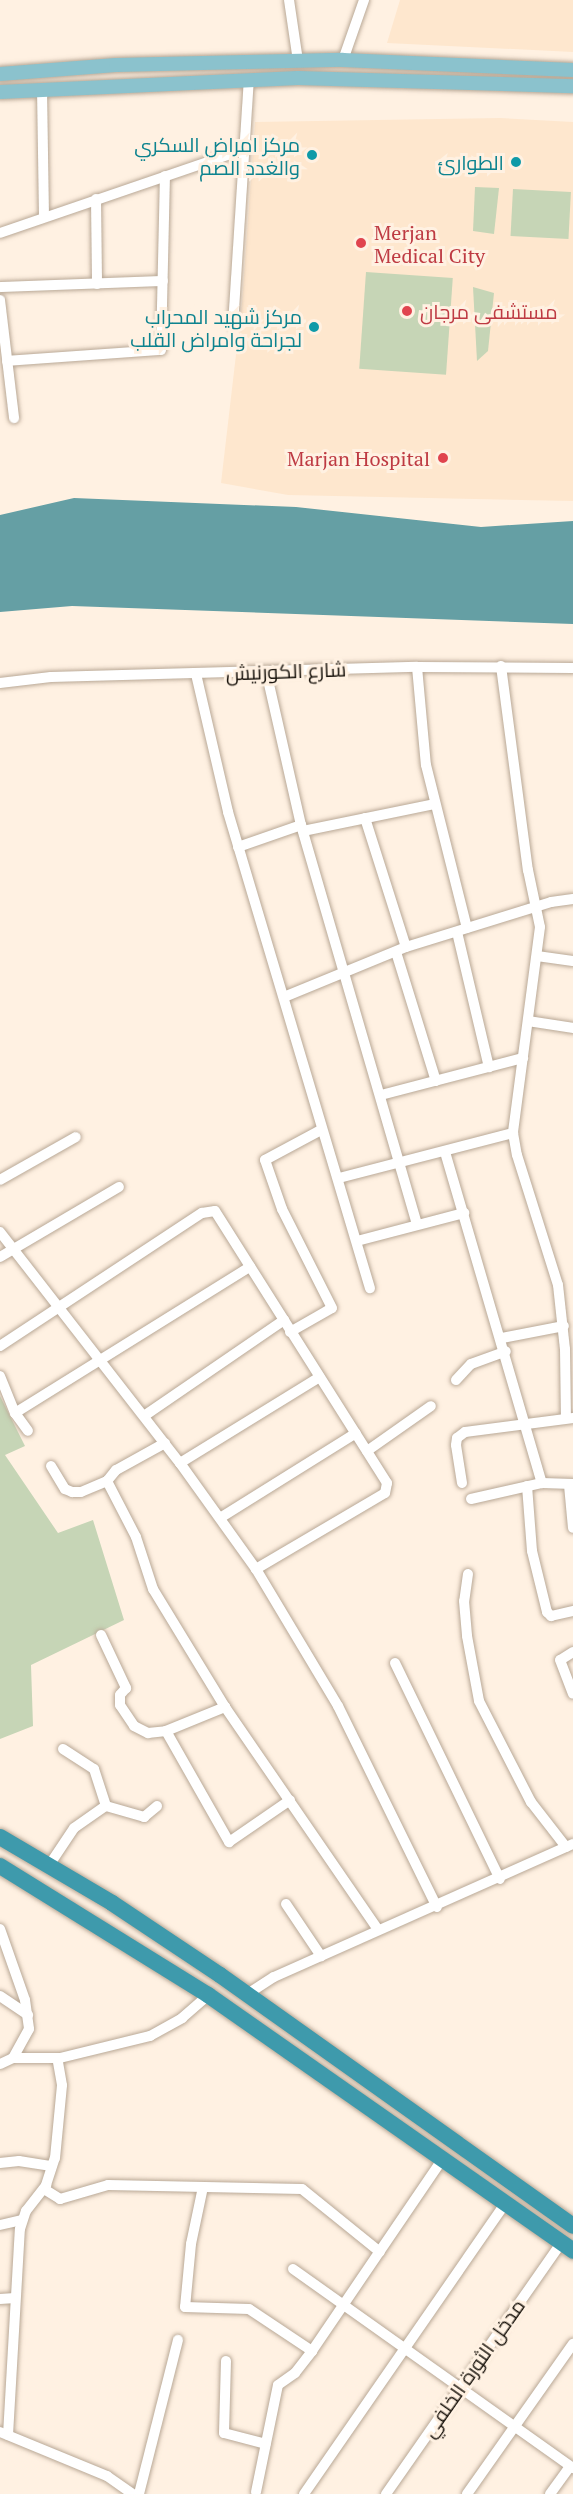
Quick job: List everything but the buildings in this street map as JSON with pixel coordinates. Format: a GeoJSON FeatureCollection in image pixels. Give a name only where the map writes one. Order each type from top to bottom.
{"type":"FeatureCollection","features":[{"type":"Feature","properties":{"kind":"highway"},"geometry":{"type":"LineString","coordinates":[[4,1843],[50,1864],[246,1995],[573,2226]]}},
{"type":"Feature","properties":{"kind":"highway"},"geometry":{"type":"LineString","coordinates":[[0,1866],[208,1995],[567,2247]]}},
{"type":"Feature","properties":{"kind":"main road"},"geometry":{"type":"LineString","coordinates":[[0,74],[116,65],[343,60],[573,70]]}},
{"type":"Feature","properties":{"kind":"main road"},"geometry":{"type":"LineString","coordinates":[[0,92],[249,80],[573,86]]}},
{"type":"Feature","properties":{"kind":"street"},"geometry":{"type":"LineString","coordinates":[[289,0],[298,61]]}},
{"type":"Feature","properties":{"kind":"street"},"geometry":{"type":"LineString","coordinates":[[343,60],[364,0]]}},
{"type":"Feature","properties":{"kind":"street"},"geometry":{"type":"LineString","coordinates":[[233,325],[249,80]]}},
{"type":"Feature","properties":{"kind":"street"},"geometry":{"type":"LineString","coordinates":[[42,89],[44,216]]}},
{"type":"Feature","properties":{"kind":"street"},"geometry":{"type":"LineString","coordinates":[[0,233],[96,198],[243,150]]}},
{"type":"Feature","properties":{"kind":"street"},"geometry":{"type":"LineString","coordinates":[[7,361],[161,350],[165,176]]}},
{"type":"Feature","properties":{"kind":"street"},"geometry":{"type":"LineString","coordinates":[[96,198],[97,284]]}},
{"type":"Feature","properties":{"kind":"street"},"geometry":{"type":"LineString","coordinates":[[0,287],[163,281]]}},
{"type":"Feature","properties":{"kind":"street"},"geometry":{"type":"LineString","coordinates":[[0,300],[14,418]]}},
{"type":"Feature","properties":{"kind":"street"},"geometry":{"type":"LineString","coordinates":[[462,1483],[457,1438],[465,1432],[570,1418],[564,1326],[558,1285],[519,1165],[513,1133],[540,927],[527,858],[501,666]]}},
{"type":"Feature","properties":{"kind":"street"},"geometry":{"type":"LineString","coordinates":[[417,667],[422,741],[489,1067]]}},
{"type":"Feature","properties":{"kind":"street","name":"شارع الكورنيش"},"geometry":{"type":"LineString","coordinates":[[0,683],[51,677],[417,667],[573,668]]}},
{"type":"Feature","properties":{"kind":"street"},"geometry":{"type":"LineString","coordinates":[[266,671],[302,828],[417,1224]]}},
{"type":"Feature","properties":{"kind":"street"},"geometry":{"type":"LineString","coordinates":[[195,674],[238,847],[284,997],[321,1131],[339,1178],[370,1288]]}},
{"type":"Feature","properties":{"kind":"street"},"geometry":{"type":"LineString","coordinates":[[238,847],[302,828],[435,804]]}},
{"type":"Feature","properties":{"kind":"street"},"geometry":{"type":"LineString","coordinates":[[365,818],[436,1080]]}},
{"type":"Feature","properties":{"kind":"street"},"geometry":{"type":"LineString","coordinates":[[284,997],[401,950],[537,906],[573,899]]}},
{"type":"Feature","properties":{"kind":"street"},"geometry":{"type":"LineString","coordinates":[[537,956],[573,962]]}},
{"type":"Feature","properties":{"kind":"street"},"geometry":{"type":"LineString","coordinates":[[528,1021],[573,1028]]}},
{"type":"Feature","properties":{"kind":"street"},"geometry":{"type":"LineString","coordinates":[[381,1095],[523,1058]]}},
{"type":"Feature","properties":{"kind":"street"},"geometry":{"type":"LineString","coordinates":[[290,1332],[329,1311],[331,1304],[294,1237],[265,1160],[321,1131]]}},
{"type":"Feature","properties":{"kind":"street"},"geometry":{"type":"LineString","coordinates":[[339,1178],[513,1133]]}},
{"type":"Feature","properties":{"kind":"street"},"geometry":{"type":"LineString","coordinates":[[0,1180],[76,1137]]}},
{"type":"Feature","properties":{"kind":"street"},"geometry":{"type":"LineString","coordinates":[[445,1152],[527,1422],[542,1483]]}},
{"type":"Feature","properties":{"kind":"street"},"geometry":{"type":"LineString","coordinates":[[0,1257],[119,1187]]}},
{"type":"Feature","properties":{"kind":"street"},"geometry":{"type":"LineString","coordinates":[[0,1346],[209,1210],[215,1211],[387,1483],[385,1493],[256,1569]]}},
{"type":"Feature","properties":{"kind":"street"},"geometry":{"type":"LineString","coordinates":[[357,1241],[464,1213]]}},
{"type":"Feature","properties":{"kind":"street"},"geometry":{"type":"LineString","coordinates":[[0,1232],[165,1443],[256,1569],[338,1706],[436,1907]]}},
{"type":"Feature","properties":{"kind":"street"},"geometry":{"type":"LineString","coordinates":[[15,1413],[250,1267]]}},
{"type":"Feature","properties":{"kind":"street"},"geometry":{"type":"LineString","coordinates":[[144,1416],[284,1320]]}},
{"type":"Feature","properties":{"kind":"street"},"geometry":{"type":"LineString","coordinates":[[502,1338],[564,1326]]}},
{"type":"Feature","properties":{"kind":"street"},"geometry":{"type":"LineString","coordinates":[[456,1380],[471,1364],[506,1351]]}},
{"type":"Feature","properties":{"kind":"street"},"geometry":{"type":"LineString","coordinates":[[0,1376],[15,1413],[28,1431]]}},
{"type":"Feature","properties":{"kind":"street"},"geometry":{"type":"LineString","coordinates":[[180,1463],[320,1377]]}},
{"type":"Feature","properties":{"kind":"street"},"geometry":{"type":"LineString","coordinates":[[367,1451],[431,1406]]}},
{"type":"Feature","properties":{"kind":"street"},"geometry":{"type":"LineString","coordinates":[[220,1518],[356,1433]]}},
{"type":"Feature","properties":{"kind":"street"},"geometry":{"type":"LineString","coordinates":[[51,1466],[65,1489],[81,1492],[107,1480],[116,1470],[165,1443]]}},
{"type":"Feature","properties":{"kind":"street"},"geometry":{"type":"LineString","coordinates":[[107,1480],[136,1537],[153,1589],[225,1707],[378,1930]]}},
{"type":"Feature","properties":{"kind":"street"},"geometry":{"type":"LineString","coordinates":[[471,1500],[542,1483],[571,1485],[573,1528]]}},
{"type":"Feature","properties":{"kind":"street"},"geometry":{"type":"LineString","coordinates":[[527,1486],[532,1551],[547,1612],[551,1616],[573,1611]]}},
{"type":"Feature","properties":{"kind":"street"},"geometry":{"type":"LineString","coordinates":[[246,1995],[321,1956],[500,1879],[569,1846],[531,1802],[479,1701],[467,1636],[464,1601],[468,1574]]}},
{"type":"Feature","properties":{"kind":"street"},"geometry":{"type":"LineString","coordinates":[[102,1635],[126,1688],[120,1695],[126,1717],[148,1733],[166,1731],[225,1707]]}},
{"type":"Feature","properties":{"kind":"street"},"geometry":{"type":"LineString","coordinates":[[573,1652],[562,1656],[560,1664],[573,1694]]}},
{"type":"Feature","properties":{"kind":"street"},"geometry":{"type":"LineString","coordinates":[[395,1663],[500,1879]]}},
{"type":"Feature","properties":{"kind":"street"},"geometry":{"type":"LineString","coordinates":[[166,1731],[229,1842],[290,1800]]}},
{"type":"Feature","properties":{"kind":"street"},"geometry":{"type":"LineString","coordinates":[[63,1749],[94,1769],[106,1806]]}},
{"type":"Feature","properties":{"kind":"street"},"geometry":{"type":"LineString","coordinates":[[106,1806],[144,1817],[157,1806]]}},
{"type":"Feature","properties":{"kind":"street"},"geometry":{"type":"LineString","coordinates":[[50,1864],[74,1828],[106,1806]]}},
{"type":"Feature","properties":{"kind":"street"},"geometry":{"type":"LineString","coordinates":[[286,1904],[321,1956]]}},
{"type":"Feature","properties":{"kind":"street"},"geometry":{"type":"LineString","coordinates":[[0,1929],[28,2015],[29,2029],[13,2058]]}},
{"type":"Feature","properties":{"kind":"street"},"geometry":{"type":"LineString","coordinates":[[0,2064],[13,2058],[57,2058],[150,2037],[182,2018],[208,1995]]}},
{"type":"Feature","properties":{"kind":"street"},"geometry":{"type":"LineString","coordinates":[[0,1996],[28,2015]]}},
{"type":"Feature","properties":{"kind":"street"},"geometry":{"type":"LineString","coordinates":[[57,2058],[62,2085],[52,2166],[44,2189],[22,2220],[15,2298],[6,2350],[4,2433],[107,2476],[133,2494]]}},
{"type":"Feature","properties":{"kind":"street"},"geometry":{"type":"LineString","coordinates":[[256,2492],[278,2385],[295,2373],[312,2351],[442,2160]]}},
{"type":"Feature","properties":{"kind":"street"},"geometry":{"type":"LineString","coordinates":[[0,2163],[19,2161],[52,2166]]}},
{"type":"Feature","properties":{"kind":"street"},"geometry":{"type":"LineString","coordinates":[[44,2189],[60,2199],[108,2185],[302,2189],[380,2252]]}},
{"type":"Feature","properties":{"kind":"street"},"geometry":{"type":"LineString","coordinates":[[203,2187],[191,2244],[185,2307],[249,2309],[312,2351]]}},
{"type":"Feature","properties":{"kind":"street"},"geometry":{"type":"LineString","coordinates":[[304,2494],[506,2204]]}},
{"type":"Feature","properties":{"kind":"street"},"geometry":{"type":"LineString","coordinates":[[0,2225],[22,2220]]}},
{"type":"Feature","properties":{"kind":"street","name":"مدخل الثورة الخلفي"},"geometry":{"type":"LineString","coordinates":[[386,2494],[458,2390],[567,2247]]}},
{"type":"Feature","properties":{"kind":"street"},"geometry":{"type":"LineString","coordinates":[[292,2269],[458,2390],[571,2467],[550,2494]]}},
{"type":"Feature","properties":{"kind":"street"},"geometry":{"type":"LineString","coordinates":[[0,2299],[15,2298]]}},
{"type":"Feature","properties":{"kind":"street"},"geometry":{"type":"LineString","coordinates":[[139,2494],[178,2340]]}},
{"type":"Feature","properties":{"kind":"street"},"geometry":{"type":"LineString","coordinates":[[467,2494],[573,2344]]}},
{"type":"Feature","properties":{"kind":"street"},"geometry":{"type":"LineString","coordinates":[[226,2361],[224,2433],[266,2444]]}},
{"type":"Feature","properties":{"kind":"shaded area"},"geometry":{"type":"Polygon","coordinates":[[[400,0],[573,0],[573,52],[387,43],[400,0]]]}},
{"type":"Feature","properties":{"kind":"shaded area","name":"مستشفى مرجان"},"geometry":{"type":"Polygon","coordinates":[[[500,118],[573,122],[573,501],[288,495],[221,483],[242,303],[255,122],[500,118]]]}},
{"type":"Feature","properties":{"kind":"green space"},"geometry":{"type":"Polygon","coordinates":[[[475,187],[499,188],[494,234],[473,231],[475,187]]]}},
{"type":"Feature","properties":{"kind":"green space"},"geometry":{"type":"Polygon","coordinates":[[[513,189],[571,192],[568,239],[511,236],[513,189]]]}},
{"type":"Feature","properties":{"kind":"green space"},"geometry":{"type":"Polygon","coordinates":[[[366,272],[453,278],[446,375],[359,369],[366,272]]]}},
{"type":"Feature","properties":{"kind":"green space"},"geometry":{"type":"Polygon","coordinates":[[[473,287],[494,293],[488,351],[477,361],[473,287]]]}},
{"type":"Feature","properties":{"kind":"green space"},"geometry":{"type":"Polygon","coordinates":[[[0,1396],[25,1446],[5,1455],[58,1533],[93,1520],[124,1620],[31,1665],[33,1726],[0,1739],[0,1396]]]}},
{"type":"Feature","properties":{"kind":"water"},"geometry":{"type":"Polygon","coordinates":[[[74,498],[296,507],[481,527],[573,521],[573,624],[72,606],[0,612],[0,515],[74,498]]]}},
{"type":"Feature","properties":{"kind":"place","name":"مركز امراض السكري والغدد الصم"},"geometry":{"type":"Point","coordinates":[312,155]}},
{"type":"Feature","properties":{"kind":"place","name":"الطوارئ"},"geometry":{"type":"Point","coordinates":[516,162]}},
{"type":"Feature","properties":{"kind":"place","name":"Merjan Medical City"},"geometry":{"type":"Point","coordinates":[361,243]}},
{"type":"Feature","properties":{"kind":"place","name":"مستشفى مرجان"},"geometry":{"type":"Point","coordinates":[407,311]}},
{"type":"Feature","properties":{"kind":"place","name":"مركز شهيد المحراب لجراحة وامراض القلب"},"geometry":{"type":"Point","coordinates":[314,327]}},
{"type":"Feature","properties":{"kind":"place","name":"Marjan Hospital"},"geometry":{"type":"Point","coordinates":[443,458]}}]}
